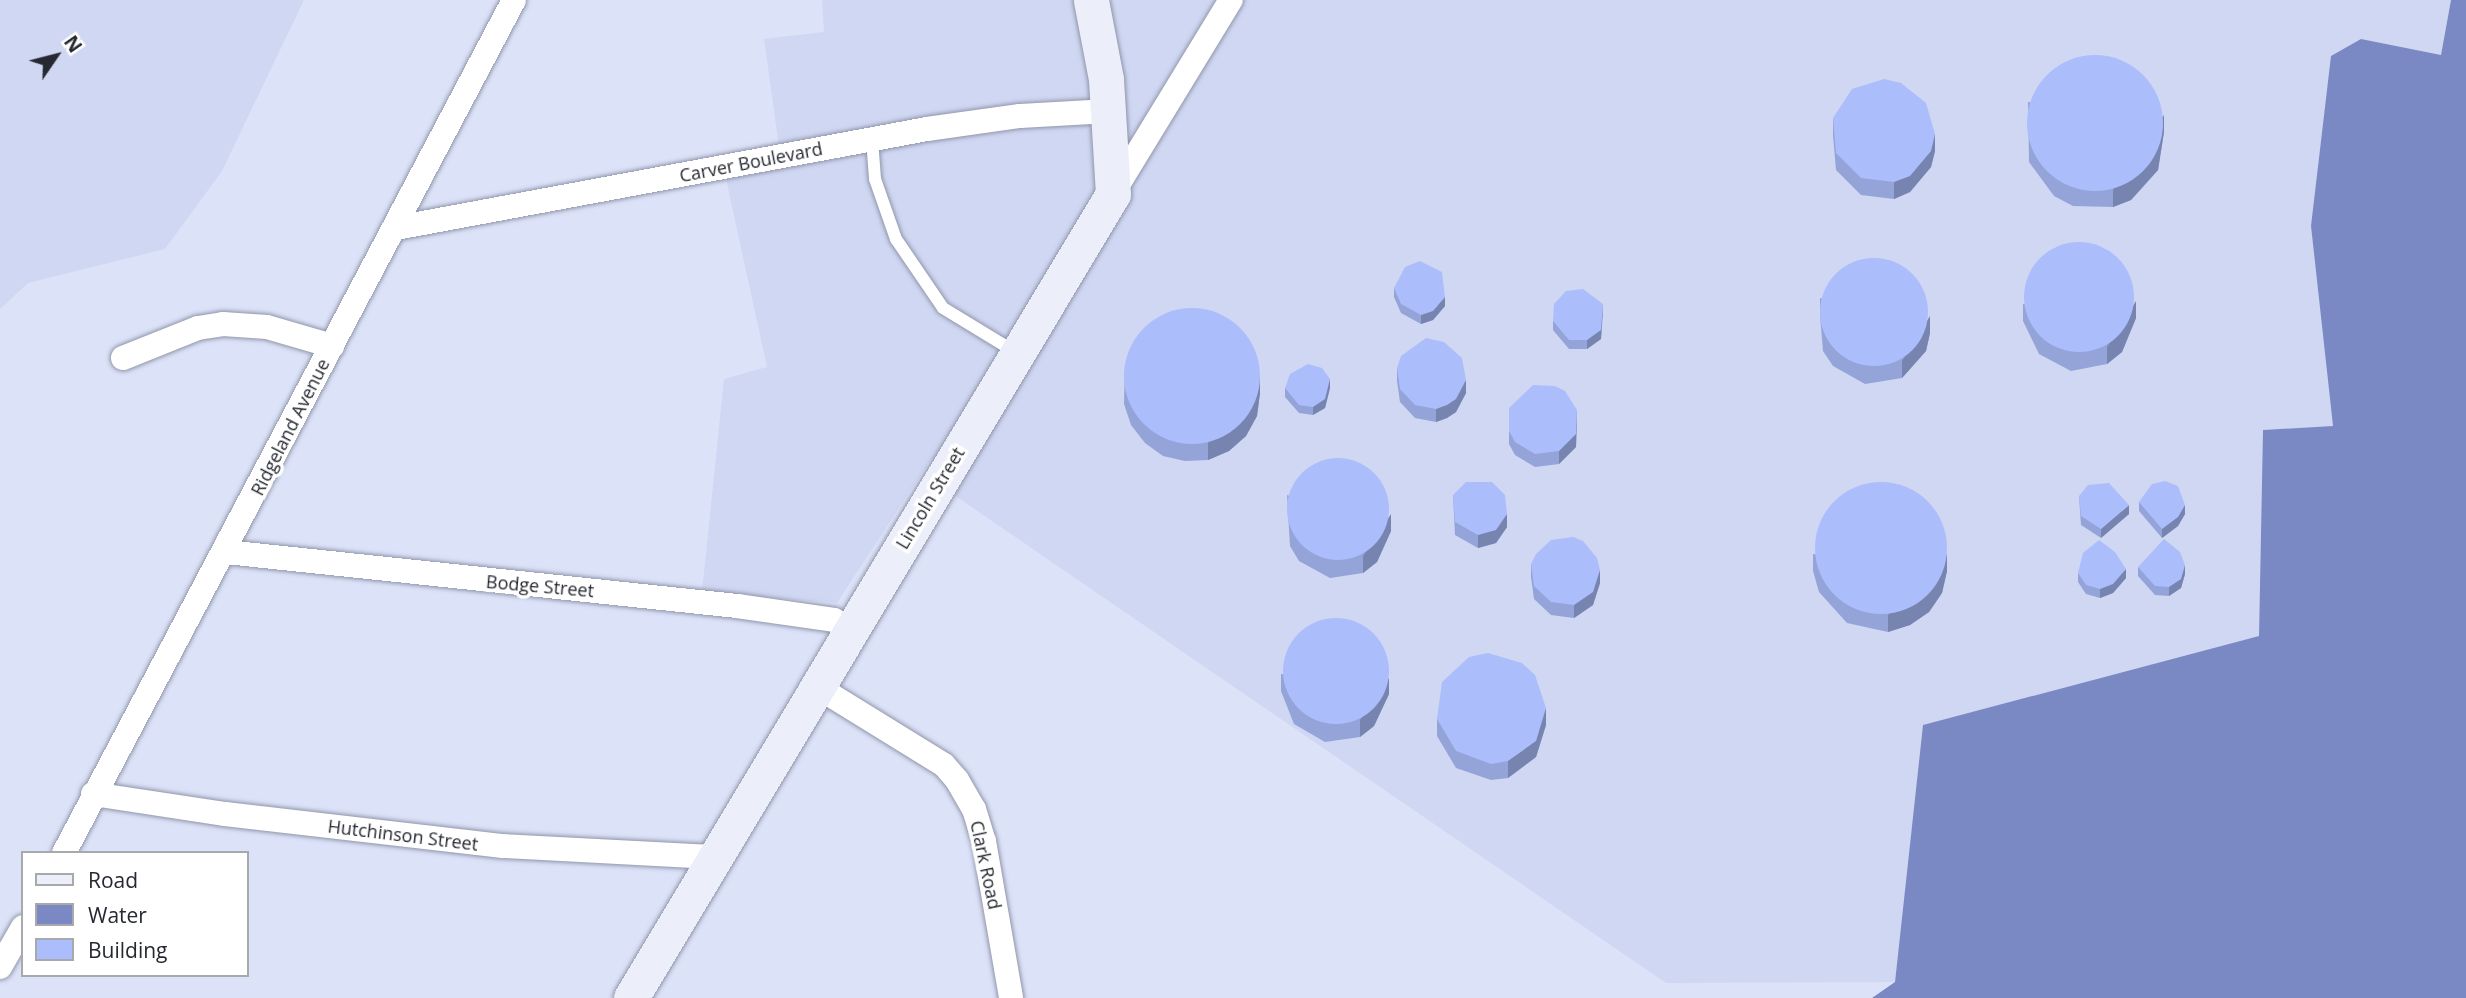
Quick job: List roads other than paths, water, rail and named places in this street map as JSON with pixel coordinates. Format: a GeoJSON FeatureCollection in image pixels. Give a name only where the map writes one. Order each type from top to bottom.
{"type":"FeatureCollection","features":[{"type":"Feature","properties":{"kind":"main road"},"geometry":{"type":"LineString","coordinates":[[1091,0],[1101,38],[1109,111],[1112,194]]}},
{"type":"Feature","properties":{"kind":"main road","name":"Lincoln Street"},"geometry":{"type":"LineString","coordinates":[[631,998],[1112,194]]}},
{"type":"Feature","properties":{"kind":"street","name":"Ridgeland Avenue"},"geometry":{"type":"LineString","coordinates":[[65,851],[93,793],[226,552],[514,0]]}},
{"type":"Feature","properties":{"kind":"street","name":"Lincoln Street"},"geometry":{"type":"LineString","coordinates":[[1112,194],[1231,0]]}},
{"type":"Feature","properties":{"kind":"street","name":"Carver Boulevard"},"geometry":{"type":"LineString","coordinates":[[396,228],[872,139],[1020,116],[1109,111]]}},
{"type":"Feature","properties":{"kind":"street"},"geometry":{"type":"LineString","coordinates":[[123,358],[198,328],[223,324],[267,327],[332,346]]}},
{"type":"Feature","properties":{"kind":"street","name":"Bodge Street"},"geometry":{"type":"LineString","coordinates":[[226,552],[737,606],[834,620],[851,629]]}},
{"type":"Feature","properties":{"kind":"street","name":"Clark Road"},"geometry":{"type":"LineString","coordinates":[[816,686],[944,765],[957,780],[974,809],[984,841],[1011,998]]}},
{"type":"Feature","properties":{"kind":"street","name":"Hutchinson Street"},"geometry":{"type":"LineString","coordinates":[[93,793],[225,814],[503,846],[715,857]]}},
{"type":"Feature","properties":{"kind":"street"},"geometry":{"type":"LineString","coordinates":[[0,967],[21,930]]}},
{"type":"Feature","properties":{"kind":"lane"},"geometry":{"type":"LineString","coordinates":[[872,139],[875,179],[896,239],[943,308],[1017,353]]}},
{"type":"Feature","properties":{"kind":"water"},"geometry":{"type":"Polygon","coordinates":[[[2451,0],[2466,0],[2466,998],[1872,998],[1895,982],[1923,725],[2259,636],[2263,430],[2333,426],[2311,226],[2331,56],[2361,39],[2441,55],[2451,0]]]}}]}
